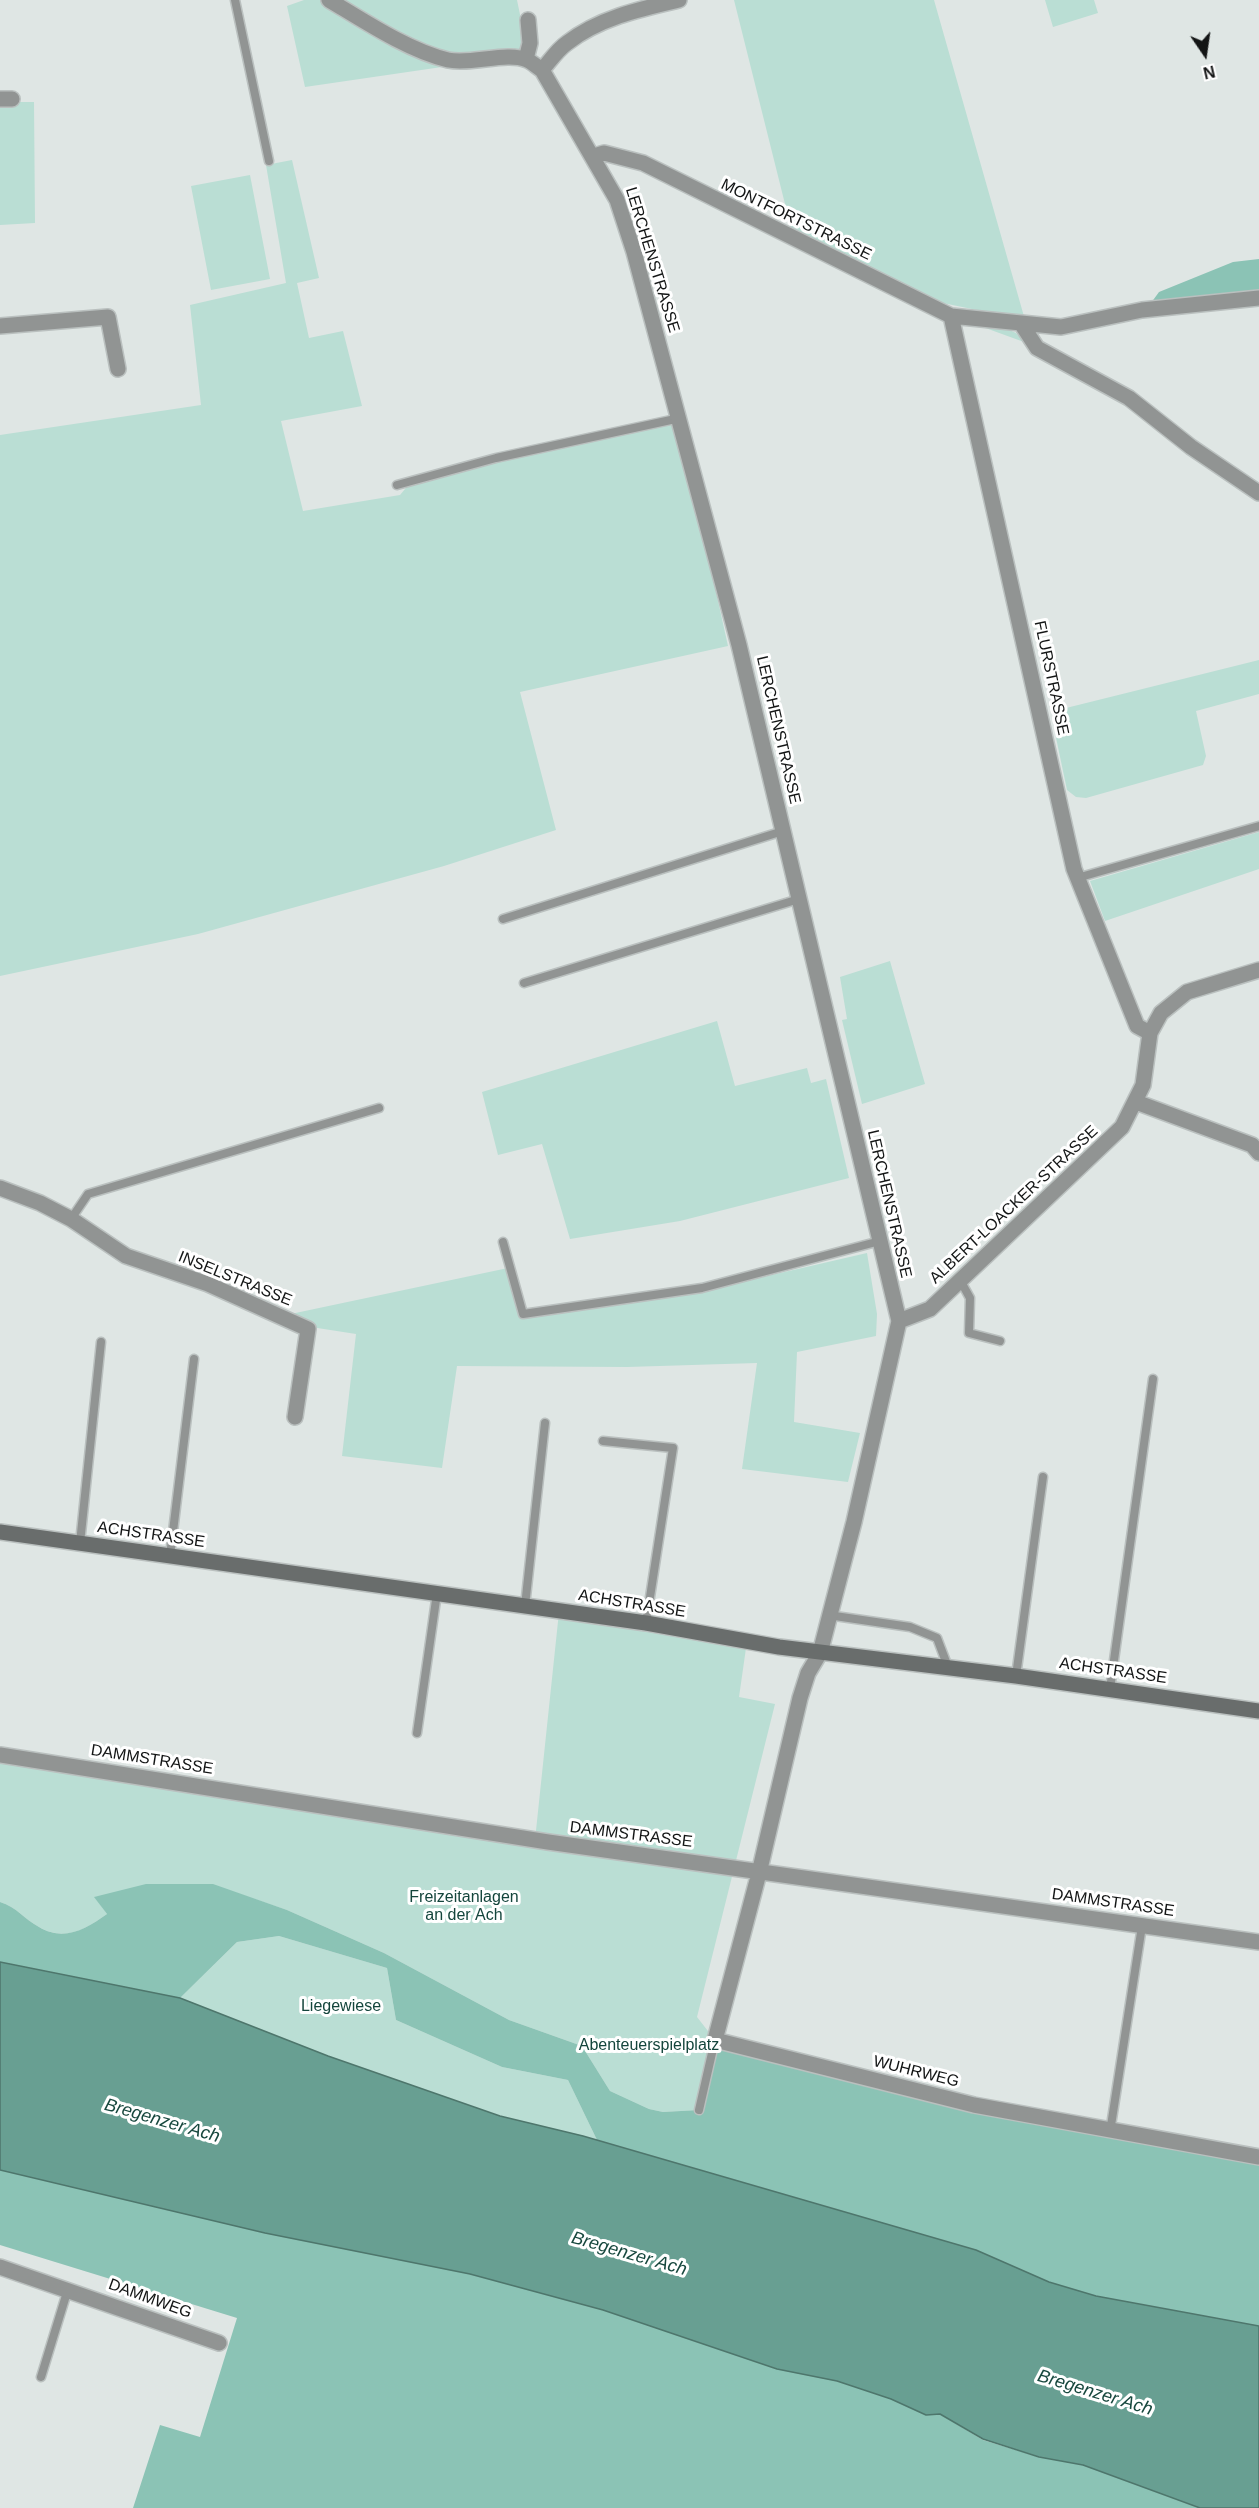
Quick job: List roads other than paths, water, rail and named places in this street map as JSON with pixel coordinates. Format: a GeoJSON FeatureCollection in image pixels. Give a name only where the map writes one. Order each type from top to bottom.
{"type":"FeatureCollection","features":[{"type":"Feature","properties":{"kind":"main road","name":"ACHSTRASSE"},"geometry":{"type":"LineString","coordinates":[[0,1532],[525,1605],[820,1653],[1016,1676],[1259,1711]]}},
{"type":"Feature","properties":{"kind":"street"},"geometry":{"type":"LineString","coordinates":[[329,0],[424,52],[450,61],[526,59],[542,70],[594,156]]}},
{"type":"Feature","properties":{"kind":"street"},"geometry":{"type":"LineString","coordinates":[[542,70],[566,43],[597,24],[641,9],[679,0]]}},
{"type":"Feature","properties":{"kind":"street"},"geometry":{"type":"LineString","coordinates":[[526,59],[530,43],[528,20]]}},
{"type":"Feature","properties":{"kind":"street","name":"MONTFORTSTRASSE"},"geometry":{"type":"LineString","coordinates":[[594,156],[604,153],[643,163],[951,316],[998,319],[1022,325]]}},
{"type":"Feature","properties":{"kind":"street","name":"LERCHENSTRASSE"},"geometry":{"type":"LineString","coordinates":[[594,156],[617,200],[680,418],[739,645],[898,1321]]}},
{"type":"Feature","properties":{"kind":"street"},"geometry":{"type":"LineString","coordinates":[[1022,325],[1061,327],[1142,310],[1259,298]]}},
{"type":"Feature","properties":{"kind":"street","name":"FLURSTRASSE"},"geometry":{"type":"LineString","coordinates":[[951,316],[1077,878],[1137,1026],[1150,1033]]}},
{"type":"Feature","properties":{"kind":"street"},"geometry":{"type":"LineString","coordinates":[[0,326],[108,317],[118,369]]}},
{"type":"Feature","properties":{"kind":"street"},"geometry":{"type":"LineString","coordinates":[[1022,325],[1037,348],[1129,398],[1191,447],[1259,493]]}},
{"type":"Feature","properties":{"kind":"street","name":"ALBERT-LOACKER-STRASSE"},"geometry":{"type":"LineString","coordinates":[[898,1321],[930,1309],[1122,1127],[1143,1085],[1150,1033],[1161,1013],[1187,992],[1259,970]]}},
{"type":"Feature","properties":{"kind":"street"},"geometry":{"type":"LineString","coordinates":[[1136,1102],[1252,1145],[1259,1152]]}},
{"type":"Feature","properties":{"kind":"street","name":"INSELSTRASSE"},"geometry":{"type":"LineString","coordinates":[[0,1188],[40,1203],[71,1219],[126,1256],[208,1284],[308,1329],[295,1417]]}},
{"type":"Feature","properties":{"kind":"street"},"geometry":{"type":"LineString","coordinates":[[715,2040],[759,1873],[800,1698],[808,1673],[820,1653],[828,1615],[854,1522],[898,1321]]}},
{"type":"Feature","properties":{"kind":"street","name":"DAMMSTRASSE"},"geometry":{"type":"LineString","coordinates":[[0,1755],[548,1842],[734,1866],[759,1873],[1259,1941]]}},
{"type":"Feature","properties":{"kind":"street","name":"WUHRWEG"},"geometry":{"type":"LineString","coordinates":[[715,2040],[974,2105],[1110,2132],[1259,2157]]}},
{"type":"Feature","properties":{"kind":"street","name":"DAMMWEG"},"geometry":{"type":"LineString","coordinates":[[0,2267],[219,2343]]}},
{"type":"Feature","properties":{"kind":"lane"},"geometry":{"type":"LineString","coordinates":[[235,0],[269,161]]}},
{"type":"Feature","properties":{"kind":"lane"},"geometry":{"type":"LineString","coordinates":[[397,485],[496,458],[680,418]]}},
{"type":"Feature","properties":{"kind":"lane"},"geometry":{"type":"LineString","coordinates":[[1077,878],[1259,826]]}},
{"type":"Feature","properties":{"kind":"lane"},"geometry":{"type":"LineString","coordinates":[[503,919],[783,831]]}},
{"type":"Feature","properties":{"kind":"lane"},"geometry":{"type":"LineString","coordinates":[[524,983],[799,899]]}},
{"type":"Feature","properties":{"kind":"lane"},"geometry":{"type":"LineString","coordinates":[[71,1219],[88,1194],[379,1108]]}},
{"type":"Feature","properties":{"kind":"lane"},"geometry":{"type":"LineString","coordinates":[[503,1242],[523,1314],[702,1288],[880,1241]]}},
{"type":"Feature","properties":{"kind":"lane"},"geometry":{"type":"LineString","coordinates":[[960,1280],[970,1298],[969,1334],[1000,1341]]}},
{"type":"Feature","properties":{"kind":"lane"},"geometry":{"type":"LineString","coordinates":[[80,1543],[101,1342]]}},
{"type":"Feature","properties":{"kind":"lane"},"geometry":{"type":"LineString","coordinates":[[170,1556],[195,1359]]}},
{"type":"Feature","properties":{"kind":"lane"},"geometry":{"type":"LineString","coordinates":[[1110,1689],[1153,1379]]}},
{"type":"Feature","properties":{"kind":"lane"},"geometry":{"type":"LineString","coordinates":[[525,1605],[545,1423]]}},
{"type":"Feature","properties":{"kind":"lane"},"geometry":{"type":"LineString","coordinates":[[603,1441],[673,1448],[646,1623]]}},
{"type":"Feature","properties":{"kind":"lane"},"geometry":{"type":"LineString","coordinates":[[1016,1676],[1043,1477]]}},
{"type":"Feature","properties":{"kind":"lane"},"geometry":{"type":"LineString","coordinates":[[417,1733],[438,1593]]}},
{"type":"Feature","properties":{"kind":"lane"},"geometry":{"type":"LineString","coordinates":[[828,1615],[910,1628],[937,1638],[948,1668]]}},
{"type":"Feature","properties":{"kind":"lane"},"geometry":{"type":"LineString","coordinates":[[1110,2132],[1142,1926]]}},
{"type":"Feature","properties":{"kind":"lane"},"geometry":{"type":"LineString","coordinates":[[699,2110],[715,2040]]}},
{"type":"Feature","properties":{"kind":"lane"},"geometry":{"type":"LineString","coordinates":[[41,2377],[68,2289]]}},
{"type":"Feature","properties":{"kind":"water","name":"Bregenzer Ach"},"geometry":{"type":"Polygon","coordinates":[[[0,1962],[180,1998],[328,2056],[500,2116],[583,2136],[976,2250],[1049,2282],[1096,2296],[1259,2326],[1259,2508],[1200,2508],[1083,2465],[1039,2457],[983,2439],[940,2414],[926,2415],[891,2399],[837,2381],[777,2369],[603,2310],[470,2274],[265,2233],[0,2170],[0,1962]]]}},
{"type":"Feature","properties":{"kind":"park label","name":"Freizeitanlagen an der Ach"},"geometry":{"type":"Point","coordinates":[464,1907]}},
{"type":"Feature","properties":{"kind":"park label","name":"Liegewiese"},"geometry":{"type":"Point","coordinates":[341,2007]}},
{"type":"Feature","properties":{"kind":"park label","name":"Abenteuerspielplatz"},"geometry":{"type":"Point","coordinates":[649,2046]}}]}
